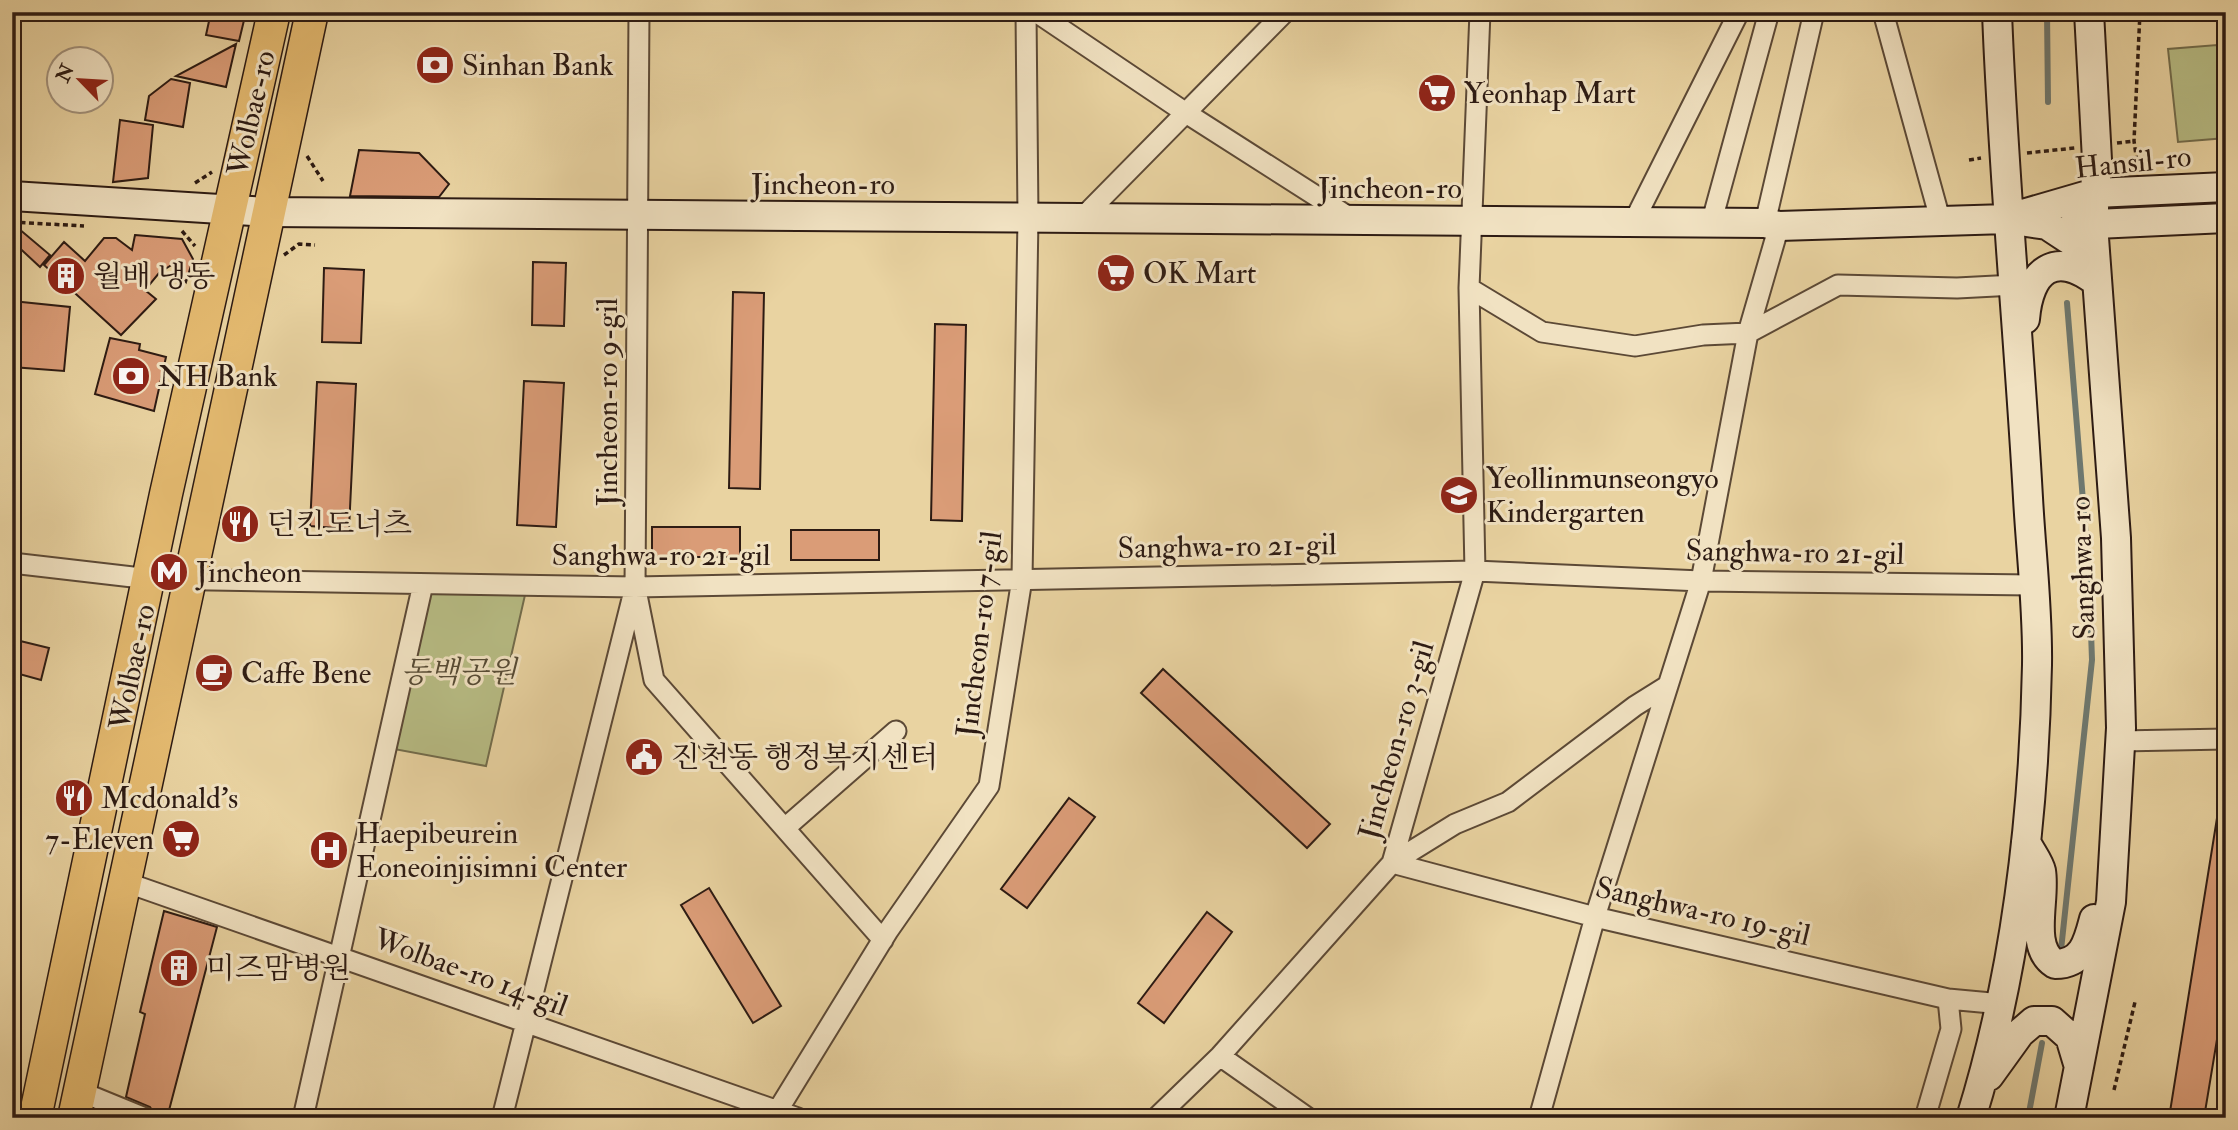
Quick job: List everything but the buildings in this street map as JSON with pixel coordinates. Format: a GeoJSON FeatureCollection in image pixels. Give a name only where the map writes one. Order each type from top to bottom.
{"type":"FeatureCollection","features":[{"type":"Feature","properties":{"kind":"main road","name":"Wolbae-ro"},"geometry":{"type":"LineString","coordinates":[[35,1118],[166,494],[274,12]]}},
{"type":"Feature","properties":{"kind":"main road","name":"Wolbae-ro"},"geometry":{"type":"LineString","coordinates":[[76,1104],[192,580],[267,212],[312,12]]}},
{"type":"Feature","properties":{"kind":"main road","name":"Sanghwa-ro"},"geometry":{"type":"LineString","coordinates":[[1971,1118],[2002,1004],[2026,842],[2037,664],[2020,352],[2002,156],[1997,12]]}},
{"type":"Feature","properties":{"kind":"main road","name":"Sanghwa-ro"},"geometry":{"type":"LineString","coordinates":[[2072,1117],[2111,902],[2120,741],[2116,538],[2093,225],[2096,146],[2089,12]]}},
{"type":"Feature","properties":{"kind":"main road","name":"Hansil-ro"},"geometry":{"type":"LineString","coordinates":[[2007,219],[2095,193],[2226,187]]}},
{"type":"Feature","properties":{"kind":"main road","name":"Jincheon-ro"},"geometry":{"type":"LineString","coordinates":[[12,196],[229,211],[637,217],[1084,216],[1356,222],[1772,225],[2007,219]]}},
{"type":"Feature","properties":{"kind":"main road","name":"Hansil-ro"},"geometry":{"type":"LineString","coordinates":[[2007,219],[2047,225],[2093,225],[2226,218]]}},
{"type":"Feature","properties":{"kind":"main road"},"geometry":{"type":"LineString","coordinates":[[2047,225],[2082,248],[2097,282]]}},
{"type":"Feature","properties":{"kind":"main road"},"geometry":{"type":"LineString","coordinates":[[2020,352],[2031,287],[2040,272],[2057,266],[2073,267],[2097,282]]}},
{"type":"Feature","properties":{"kind":"main road"},"geometry":{"type":"LineString","coordinates":[[2026,842],[2041,870],[2040,946],[2046,959],[2055,964],[2065,964],[2075,961],[2084,950],[2115,825]]}},
{"type":"Feature","properties":{"kind":"main road"},"geometry":{"type":"LineString","coordinates":[[1980,1089],[2020,1033],[2034,1021],[2052,1021],[2070,1037],[2080,1073]]}},
{"type":"Feature","properties":{"kind":"street","name":"Jincheon-ro 9-gil"},"geometry":{"type":"LineString","coordinates":[[502,1118],[635,587],[639,12]]}},
{"type":"Feature","properties":{"kind":"street","name":"Jincheon-ro 7-gil"},"geometry":{"type":"LineString","coordinates":[[771,1114],[883,940],[989,786],[1022,579],[1028,218],[1026,12]]}},
{"type":"Feature","properties":{"kind":"street"},"geometry":{"type":"LineString","coordinates":[[1036,12],[1186,113],[1356,222]]}},
{"type":"Feature","properties":{"kind":"street"},"geometry":{"type":"LineString","coordinates":[[1084,216],[1284,12]]}},
{"type":"Feature","properties":{"kind":"street","name":"Jincheon-ro 3-gil"},"geometry":{"type":"LineString","coordinates":[[1156,1118],[1220,1056],[1392,863],[1475,571],[1469,288],[1480,12]]}},
{"type":"Feature","properties":{"kind":"street"},"geometry":{"type":"LineString","coordinates":[[1633,223],[1739,12]]}},
{"type":"Feature","properties":{"kind":"street"},"geometry":{"type":"LineString","coordinates":[[1711,224],[1769,12]]}},
{"type":"Feature","properties":{"kind":"street"},"geometry":{"type":"LineString","coordinates":[[1539,1118],[1595,917],[1701,581],[1748,333],[1814,12]]}},
{"type":"Feature","properties":{"kind":"street"},"geometry":{"type":"LineString","coordinates":[[1883,12],[1940,219]]}},
{"type":"Feature","properties":{"kind":"street"},"geometry":{"type":"LineString","coordinates":[[1469,288],[1542,332],[1635,346],[1703,335],[1748,333],[1838,285],[1957,288],[2015,285]]}},
{"type":"Feature","properties":{"kind":"street","name":"Sanghwa-ro 21-gil"},"geometry":{"type":"LineString","coordinates":[[12,564],[150,579],[635,587],[1475,571],[1701,581],[2033,585]]}},
{"type":"Feature","properties":{"kind":"street"},"geometry":{"type":"LineString","coordinates":[[303,1118],[423,583]]}},
{"type":"Feature","properties":{"kind":"street"},"geometry":{"type":"LineString","coordinates":[[635,587],[654,680],[883,940]]}},
{"type":"Feature","properties":{"kind":"street"},"geometry":{"type":"LineString","coordinates":[[1392,863],[1455,824],[1508,802],[1635,706],[1667,687]]}},
{"type":"Feature","properties":{"kind":"street"},"geometry":{"type":"LineString","coordinates":[[785,828],[896,731]]}},
{"type":"Feature","properties":{"kind":"street"},"geometry":{"type":"LineString","coordinates":[[2120,741],[2226,739]]}},
{"type":"Feature","properties":{"kind":"street","name":"Sanghwa-ro 19-gil"},"geometry":{"type":"LineString","coordinates":[[1392,863],[1595,917],[1948,999],[2002,1004]]}},
{"type":"Feature","properties":{"kind":"street","name":"Wolbae-ro 14-gil"},"geometry":{"type":"LineString","coordinates":[[125,882],[341,956],[771,1114],[798,1118]]}},
{"type":"Feature","properties":{"kind":"street"},"geometry":{"type":"LineString","coordinates":[[1926,1118],[1951,1029],[1948,999]]}},
{"type":"Feature","properties":{"kind":"street"},"geometry":{"type":"LineString","coordinates":[[1220,1056],[1308,1118]]}},
{"type":"Feature","properties":{"kind":"street","name":"Wolbae-ro"},"geometry":{"type":"LineString","coordinates":[[76,1104],[145,1118]]}},
{"type":"Feature","properties":{"kind":"path"},"geometry":{"type":"LineString","coordinates":[[2140,12],[2134,141],[2141,191]]}},
{"type":"Feature","properties":{"kind":"path"},"geometry":{"type":"LineString","coordinates":[[1969,160],[2134,141]]}},
{"type":"Feature","properties":{"kind":"path"},"geometry":{"type":"LineString","coordinates":[[307,156],[323,181]]}},
{"type":"Feature","properties":{"kind":"path"},"geometry":{"type":"LineString","coordinates":[[186,184],[200,183],[217,168]]}},
{"type":"Feature","properties":{"kind":"path"},"geometry":{"type":"LineString","coordinates":[[12,222],[93,226]]}},
{"type":"Feature","properties":{"kind":"path"},"geometry":{"type":"LineString","coordinates":[[169,230],[182,231],[198,251]]}},
{"type":"Feature","properties":{"kind":"path"},"geometry":{"type":"LineString","coordinates":[[2113,1090],[2135,1002]]}},
{"type":"Feature","properties":{"kind":"green space"},"geometry":{"type":"Polygon","coordinates":[[[2217,45],[2226,138],[2178,142],[2168,49],[2217,45]]]}},
{"type":"Feature","properties":{"kind":"green space","name":"동백공원"},"geometry":{"type":"Polygon","coordinates":[[[429,593],[525,595],[486,766],[394,749],[429,593]]]}},
{"type":"Feature","properties":{"kind":"waterway"},"geometry":{"type":"LineString","coordinates":[[2047,12],[2048,102]]}},
{"type":"Feature","properties":{"kind":"waterway"},"geometry":{"type":"LineString","coordinates":[[2061,950],[2092,660],[2089,575],[2067,303]]}},
{"type":"Feature","properties":{"kind":"waterway"},"geometry":{"type":"LineString","coordinates":[[2028,1118],[2042,1043]]}},
{"type":"Feature","properties":{"kind":"place","name":"Sinhan Bank"},"geometry":{"type":"Point","coordinates":[435,65]}},
{"type":"Feature","properties":{"kind":"place","name":"Yeonhap Mart"},"geometry":{"type":"Point","coordinates":[1437,93]}},
{"type":"Feature","properties":{"kind":"place","name":"OK Mart"},"geometry":{"type":"Point","coordinates":[1116,273]}},
{"type":"Feature","properties":{"kind":"place","name":"월배 냉동"},"geometry":{"type":"Point","coordinates":[66,276]}},
{"type":"Feature","properties":{"kind":"place","name":"NH Bank"},"geometry":{"type":"Point","coordinates":[131,376]}},
{"type":"Feature","properties":{"kind":"place","name":"Yeollinmunseongyo Kindergarten"},"geometry":{"type":"Point","coordinates":[1459,495]}},
{"type":"Feature","properties":{"kind":"place","name":"던킨도너츠"},"geometry":{"type":"Point","coordinates":[240,524]}},
{"type":"Feature","properties":{"kind":"place","name":"Jincheon"},"geometry":{"type":"Point","coordinates":[169,572]}},
{"type":"Feature","properties":{"kind":"place","name":"Caffe Bene"},"geometry":{"type":"Point","coordinates":[214,673]}},
{"type":"Feature","properties":{"kind":"place","name":"진천동 행정복지센터"},"geometry":{"type":"Point","coordinates":[644,757]}},
{"type":"Feature","properties":{"kind":"place","name":"Mcdonald's"},"geometry":{"type":"Point","coordinates":[74,798]}},
{"type":"Feature","properties":{"kind":"place","name":"7-Eleven"},"geometry":{"type":"Point","coordinates":[181,839]}},
{"type":"Feature","properties":{"kind":"place","name":"Haepibeurein Eoneoinjisimni Center"},"geometry":{"type":"Point","coordinates":[329,850]}},
{"type":"Feature","properties":{"kind":"place","name":"미즈맘병원"},"geometry":{"type":"Point","coordinates":[179,968]}}]}
